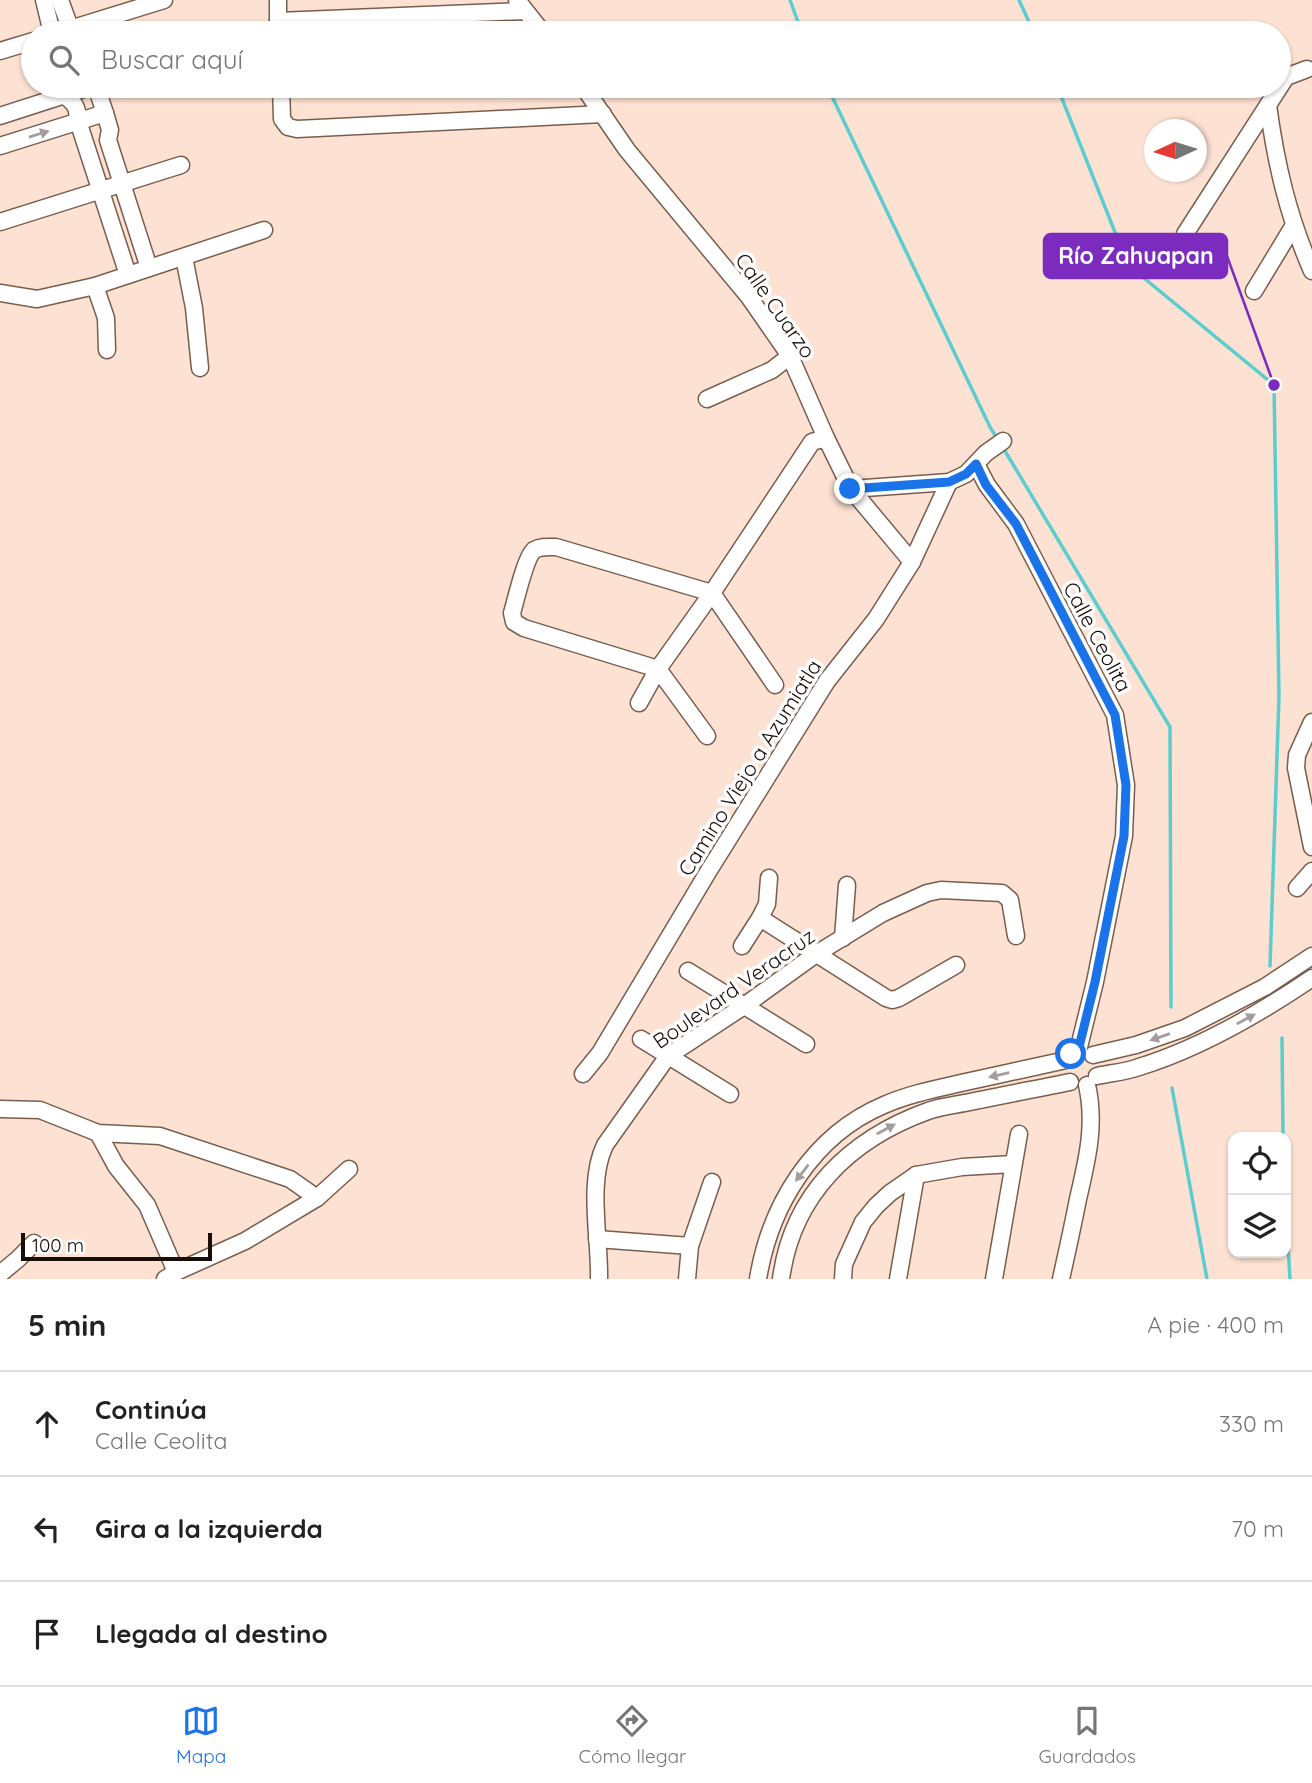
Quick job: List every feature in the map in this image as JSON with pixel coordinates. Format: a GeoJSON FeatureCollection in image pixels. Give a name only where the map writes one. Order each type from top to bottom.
{"type":"FeatureCollection","features":[{"type":"Feature","properties":{"kind":"street"},"geometry":{"type":"LineString","coordinates":[[44,0],[56,21]]}},
{"type":"Feature","properties":{"kind":"street"},"geometry":{"type":"LineString","coordinates":[[60,0],[62,21]]}},
{"type":"Feature","properties":{"kind":"street"},"geometry":{"type":"LineString","coordinates":[[98,21],[164,0]]}},
{"type":"Feature","properties":{"kind":"street"},"geometry":{"type":"LineString","coordinates":[[278,0],[278,21]]}},
{"type":"Feature","properties":{"kind":"street"},"geometry":{"type":"LineString","coordinates":[[347,21],[521,6],[533,21]]}},
{"type":"Feature","properties":{"kind":"street"},"geometry":{"type":"LineString","coordinates":[[0,51],[21,45]]}},
{"type":"Feature","properties":{"kind":"street"},"geometry":{"type":"LineString","coordinates":[[1291,75],[1307,69]]}},
{"type":"Feature","properties":{"kind":"street"},"geometry":{"type":"LineString","coordinates":[[0,116],[45,98]]}},
{"type":"Feature","properties":{"kind":"street"},"geometry":{"type":"LineString","coordinates":[[68,98],[76,106],[78,121],[128,275]]}},
{"type":"Feature","properties":{"kind":"street"},"geometry":{"type":"LineString","coordinates":[[99,98],[110,130],[108,140],[149,268]]}},
{"type":"Feature","properties":{"kind":"street"},"geometry":{"type":"LineString","coordinates":[[281,98],[282,119],[288,127],[298,129],[603,114]]}},
{"type":"Feature","properties":{"kind":"street","name":"Calle Cuarzo"},"geometry":{"type":"LineString","coordinates":[[592,98],[628,149],[749,297],[790,356],[850,489],[912,562]]}},
{"type":"Feature","properties":{"kind":"street"},"geometry":{"type":"LineString","coordinates":[[1185,233],[1272,98]]}},
{"type":"Feature","properties":{"kind":"street"},"geometry":{"type":"LineString","coordinates":[[1268,105],[1283,188],[1312,271]]}},
{"type":"Feature","properties":{"kind":"street"},"geometry":{"type":"LineString","coordinates":[[0,146],[105,113]]}},
{"type":"Feature","properties":{"kind":"street"},"geometry":{"type":"LineString","coordinates":[[86,147],[108,140]]}},
{"type":"Feature","properties":{"kind":"street"},"geometry":{"type":"LineString","coordinates":[[0,222],[181,165]]}},
{"type":"Feature","properties":{"kind":"street"},"geometry":{"type":"LineString","coordinates":[[1254,290],[1294,225]]}},
{"type":"Feature","properties":{"kind":"street"},"geometry":{"type":"LineString","coordinates":[[0,293],[37,299],[95,286],[264,230]]}},
{"type":"Feature","properties":{"kind":"street"},"geometry":{"type":"LineString","coordinates":[[184,257],[194,308],[200,368]]}},
{"type":"Feature","properties":{"kind":"street"},"geometry":{"type":"LineString","coordinates":[[95,286],[106,318],[107,350]]}},
{"type":"Feature","properties":{"kind":"street"},"geometry":{"type":"LineString","coordinates":[[707,399],[772,370],[790,356]]}},
{"type":"Feature","properties":{"kind":"street"},"geometry":{"type":"LineString","coordinates":[[639,703],[658,669],[812,442],[826,438]]}},
{"type":"Feature","properties":{"kind":"street","name":"Calle Ceolita"},"geometry":{"type":"LineString","coordinates":[[949,482],[966,474],[991,451],[986,485],[1016,524],[1115,715],[1126,785],[1124,836],[1079,1056]]}},
{"type":"Feature","properties":{"kind":"street"},"geometry":{"type":"LineString","coordinates":[[850,489],[949,482]]}},
{"type":"Feature","properties":{"kind":"street","name":"Camino Viejo a Azumiatla"},"geometry":{"type":"LineString","coordinates":[[583,1074],[600,1053],[827,681],[876,619],[912,562],[949,482]]}},
{"type":"Feature","properties":{"kind":"street"},"geometry":{"type":"LineString","coordinates":[[707,736],[658,669],[524,628],[514,622],[512,613],[528,558],[535,550],[544,546],[556,547],[712,593],[775,685]]}},
{"type":"Feature","properties":{"kind":"street"},"geometry":{"type":"LineString","coordinates":[[1312,722],[1297,755],[1296,768],[1312,847]]}},
{"type":"Feature","properties":{"kind":"street"},"geometry":{"type":"LineString","coordinates":[[1297,888],[1312,871]]}},
{"type":"Feature","properties":{"kind":"street"},"geometry":{"type":"LineString","coordinates":[[742,946],[767,904],[769,878]]}},
{"type":"Feature","properties":{"kind":"street"},"geometry":{"type":"LineString","coordinates":[[843,938],[847,885]]}},
{"type":"Feature","properties":{"kind":"street","name":"Boulevard Veracruz"},"geometry":{"type":"LineString","coordinates":[[599,1279],[596,1179],[600,1154],[667,1056],[744,1006],[816,954],[883,914],[926,893],[941,890],[1002,893],[1010,900],[1016,936]]}},
{"type":"Feature","properties":{"kind":"street"},"geometry":{"type":"LineString","coordinates":[[760,918],[892,1000],[956,965]]}},
{"type":"Feature","properties":{"kind":"street"},"geometry":{"type":"LineString","coordinates":[[758,1279],[762,1254],[781,1204],[816,1154],[856,1119],[914,1094],[1136,1045],[1185,1028],[1265,987],[1312,956]]}},
{"type":"Feature","properties":{"kind":"street"},"geometry":{"type":"LineString","coordinates":[[688,971],[806,1044]]}},
{"type":"Feature","properties":{"kind":"street"},"geometry":{"type":"LineString","coordinates":[[1079,1056],[1063,1068],[1065,1076],[1078,1086],[1186,1050],[1273,1005],[1312,978]]}},
{"type":"Feature","properties":{"kind":"street"},"geometry":{"type":"LineString","coordinates":[[641,1040],[730,1094]]}},
{"type":"Feature","properties":{"kind":"street"},"geometry":{"type":"LineString","coordinates":[[1061,1279],[1088,1156],[1092,1128],[1092,1081],[1099,1069],[1097,1062],[1079,1056]]}},
{"type":"Feature","properties":{"kind":"street"},"geometry":{"type":"LineString","coordinates":[[780,1279],[785,1253],[808,1202],[844,1157],[866,1140],[892,1125],[930,1110],[1070,1082]]}},
{"type":"Feature","properties":{"kind":"street"},"geometry":{"type":"LineString","coordinates":[[0,1109],[40,1110],[98,1133],[160,1136],[290,1178],[317,1198]]}},
{"type":"Feature","properties":{"kind":"street"},"geometry":{"type":"LineString","coordinates":[[98,1133],[116,1166],[147,1205],[171,1275],[245,1241],[317,1198],[349,1169]]}},
{"type":"Feature","properties":{"kind":"street"},"geometry":{"type":"LineString","coordinates":[[995,1279],[1019,1134]]}},
{"type":"Feature","properties":{"kind":"street"},"geometry":{"type":"LineString","coordinates":[[843,1279],[844,1264],[863,1222],[890,1193],[916,1175],[962,1167],[1013,1164]]}},
{"type":"Feature","properties":{"kind":"street"},"geometry":{"type":"LineString","coordinates":[[898,1279],[916,1175]]}},
{"type":"Feature","properties":{"kind":"street"},"geometry":{"type":"LineString","coordinates":[[687,1279],[690,1246],[712,1182]]}},
{"type":"Feature","properties":{"kind":"street"},"geometry":{"type":"LineString","coordinates":[[597,1239],[690,1246]]}},
{"type":"Feature","properties":{"kind":"street"},"geometry":{"type":"LineString","coordinates":[[1,1276],[34,1243]]}},
{"type":"Feature","properties":{"kind":"waterway"},"geometry":{"type":"LineString","coordinates":[[790,0],[798,21]]}},
{"type":"Feature","properties":{"kind":"waterway"},"geometry":{"type":"LineString","coordinates":[[1019,0],[1029,21]]}},
{"type":"Feature","properties":{"kind":"waterway"},"geometry":{"type":"LineString","coordinates":[[833,98],[998,440]]}},
{"type":"Feature","properties":{"kind":"waterway"},"geometry":{"type":"LineString","coordinates":[[1062,98],[1128,265],[1274,385],[1279,696],[1270,966]]}},
{"type":"Feature","properties":{"kind":"waterway"},"geometry":{"type":"LineString","coordinates":[[1002,446],[1170,727],[1171,1007]]}},
{"type":"Feature","properties":{"kind":"waterway"},"geometry":{"type":"LineString","coordinates":[[1282,1038],[1283,1132]]}},
{"type":"Feature","properties":{"kind":"waterway"},"geometry":{"type":"LineString","coordinates":[[1172,1088],[1207,1279]]}},
{"type":"Feature","properties":{"kind":"waterway"},"geometry":{"type":"LineString","coordinates":[[1289,1258],[1290,1279]]}},
{"type":"Feature","properties":{"kind":"place","name":"Río Zahuapan"},"geometry":{"type":"Point","coordinates":[1274,385]}},
{"type":"Feature","properties":{"kind":"route"},"geometry":{"type":"LineString","coordinates":[[850,489],[949,482],[966,474],[976,464],[986,485],[1016,524],[1115,715],[1126,785],[1124,836],[1095,982],[1078,1051],[1071,1054]]}}]}
